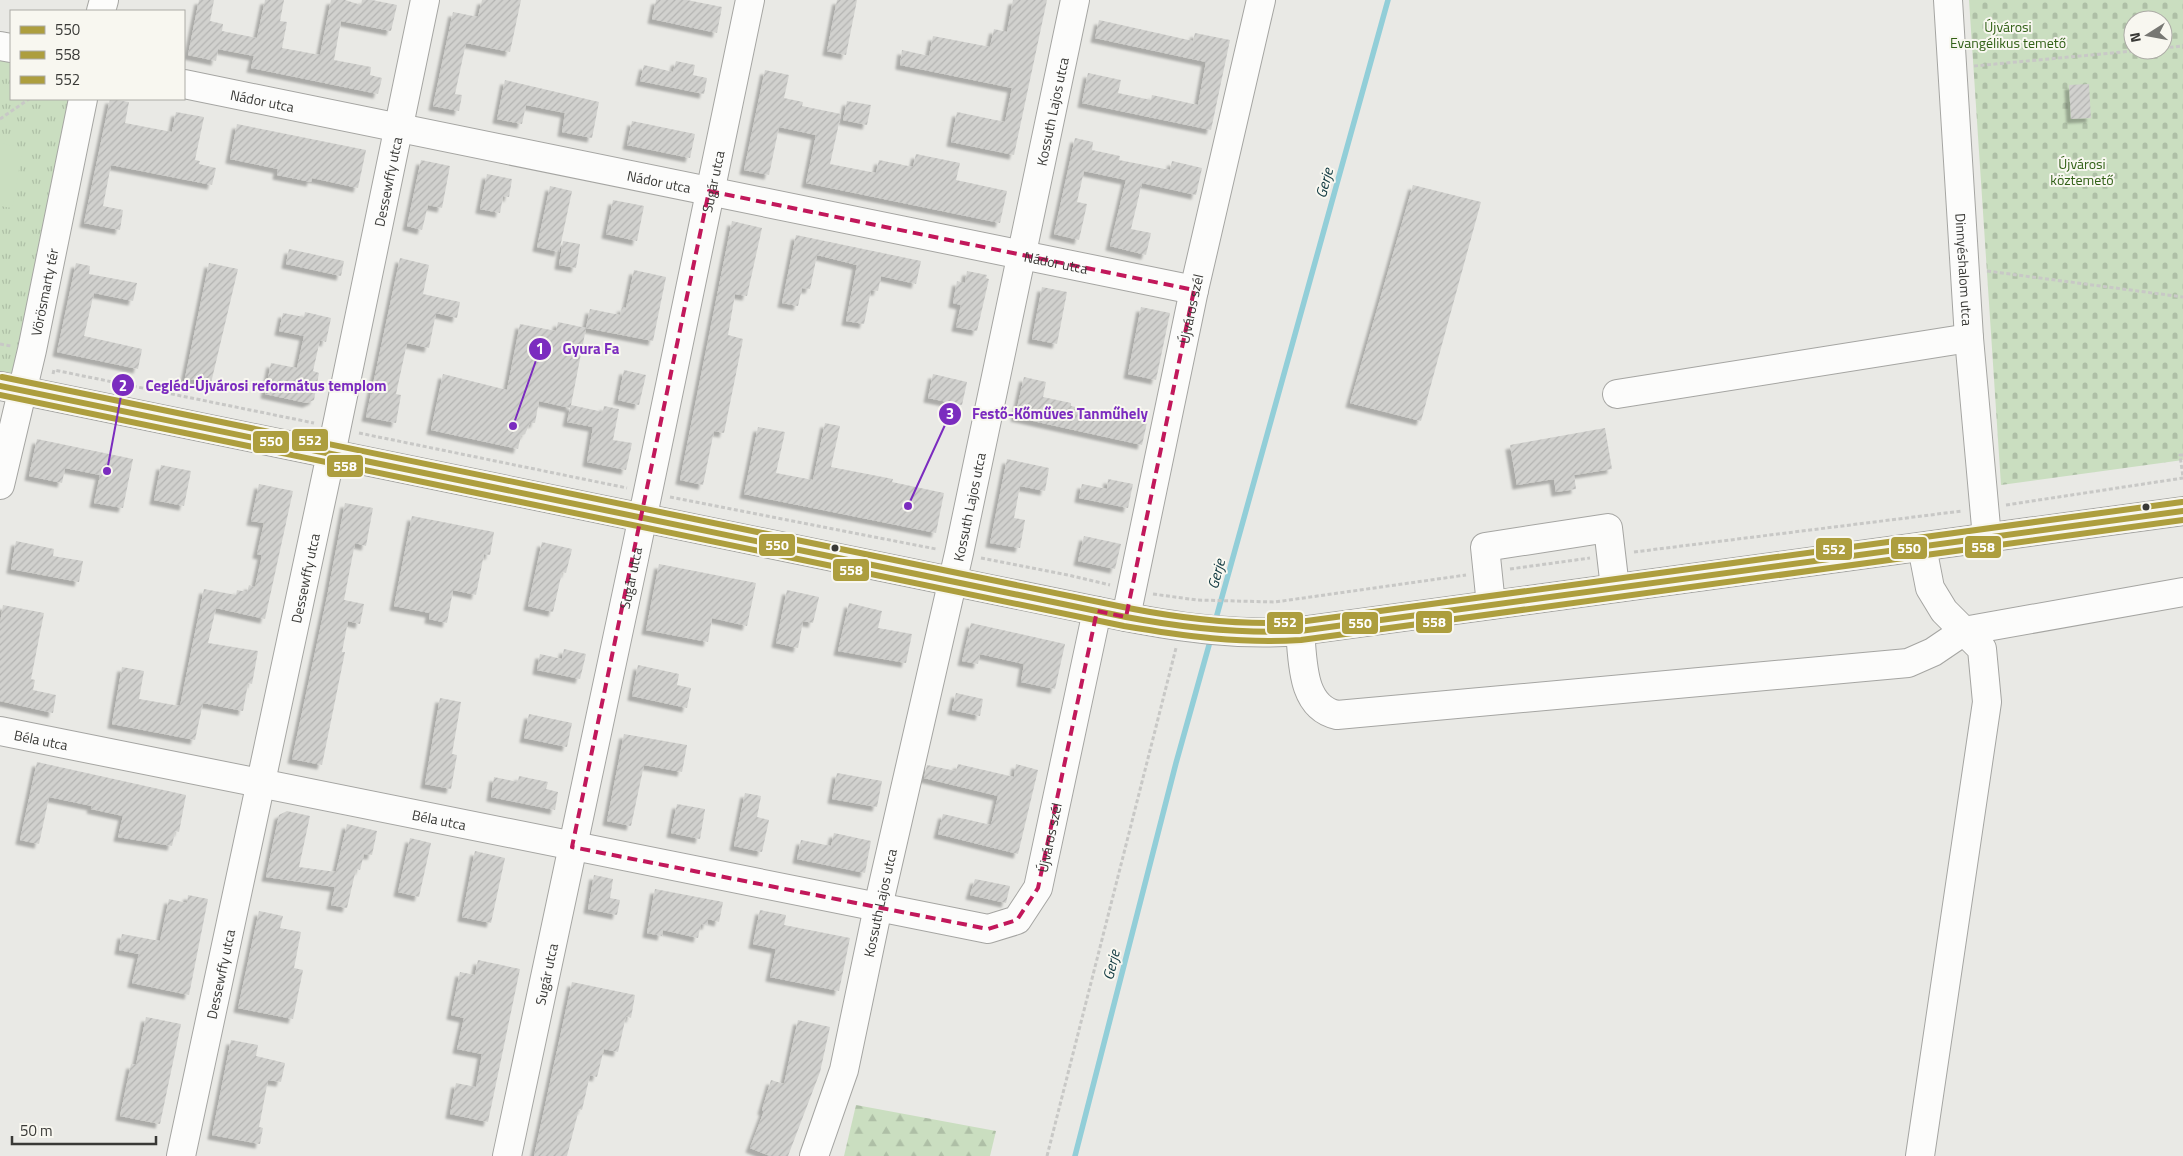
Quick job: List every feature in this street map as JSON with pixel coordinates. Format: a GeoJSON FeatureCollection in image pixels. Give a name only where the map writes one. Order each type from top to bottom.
{"type":"FeatureCollection","features":[{"type":"Feature","properties":{"kind":"street","name":"Dessewffy utca"},"geometry":{"type":"LineString","coordinates":[[181,1156],[331,454],[425,0]]}},
{"type":"Feature","properties":{"kind":"street","name":"Sugár utca"},"geometry":{"type":"LineString","coordinates":[[508,1156],[750,0]]}},
{"type":"Feature","properties":{"kind":"street","name":"Kossuth Lajos utca"},"geometry":{"type":"LineString","coordinates":[[814,1156],[844,1070],[878,907],[953,582],[1075,0]]}},
{"type":"Feature","properties":{"kind":"street","name":"Újváros szél"},"geometry":{"type":"LineString","coordinates":[[1126,617],[1194,290],[1261,0]]}},
{"type":"Feature","properties":{"kind":"street","name":"Dinnyéshalom utca"},"geometry":{"type":"LineString","coordinates":[[1948,0],[1969,338],[1987,538]]}},
{"type":"Feature","properties":{"kind":"street","name":"Nádor utca"},"geometry":{"type":"LineString","coordinates":[[185,84],[1194,290]]}},
{"type":"Feature","properties":{"kind":"street","name":"Vörösmarty tér"},"geometry":{"type":"LineString","coordinates":[[0,485],[11,388],[83,100]]}},
{"type":"Feature","properties":{"kind":"street"},"geometry":{"type":"LineString","coordinates":[[1616,394],[1969,338]]}},
{"type":"Feature","properties":{"kind":"street"},"geometry":{"type":"LineString","coordinates":[[11,388],[1097,612],[1188,628],[1228,632],[1268,634],[1300,631],[2183,511]]}},
{"type":"Feature","properties":{"kind":"street"},"geometry":{"type":"LineString","coordinates":[[1491,605],[1485,547],[1608,528],[1615,588]]}},
{"type":"Feature","properties":{"kind":"street"},"geometry":{"type":"LineString","coordinates":[[1920,1156],[1987,702],[1982,649],[1944,611],[1930,588],[1922,547]]}},
{"type":"Feature","properties":{"kind":"street"},"geometry":{"type":"LineString","coordinates":[[1300,631],[1305,679],[1313,699],[1319,707],[1328,713],[1337,715],[1908,663],[1933,652],[1964,631],[2183,592]]}},
{"type":"Feature","properties":{"kind":"street","name":"Újváros szél"},"geometry":{"type":"LineString","coordinates":[[878,907],[988,929],[1017,920],[1038,888],[1097,612]]}},
{"type":"Feature","properties":{"kind":"street","name":"Béla utca"},"geometry":{"type":"LineString","coordinates":[[0,731],[878,907]]}},
{"type":"Feature","properties":{"kind":"path"},"geometry":{"type":"LineString","coordinates":[[1953,68],[2123,52]]}},
{"type":"Feature","properties":{"kind":"path"},"geometry":{"type":"LineString","coordinates":[[0,119],[28,100]]}},
{"type":"Feature","properties":{"kind":"path"},"geometry":{"type":"LineString","coordinates":[[1964,267],[2183,297]]}},
{"type":"Feature","properties":{"kind":"path"},"geometry":{"type":"LineString","coordinates":[[1197,600],[1275,602],[1611,554],[1984,509],[2183,478],[2180,455],[2183,455]]}},
{"type":"Feature","properties":{"kind":"path"},"geometry":{"type":"LineString","coordinates":[[1047,1156],[1188,628]]}},
{"type":"Feature","properties":{"kind":"highlighted area"},"geometry":{"type":"Polygon","coordinates":[[[709,191],[1194,290],[1126,617],[1097,611],[1038,888],[1017,920],[988,929],[572,847],[709,191]]]}},
{"type":"Feature","properties":{"kind":"green space","name":"Újvárosi köztemető"},"geometry":{"type":"Polygon","coordinates":[[[1969,0],[2183,0],[2183,460],[2001,485],[1969,0]]]}},
{"type":"Feature","properties":{"kind":"green space"},"geometry":{"type":"Polygon","coordinates":[[[0,50],[10,53],[10,100],[72,100],[14,377],[0,374],[0,50]]]}},
{"type":"Feature","properties":{"kind":"green space"},"geometry":{"type":"Polygon","coordinates":[[[0,143],[23,148],[12,208],[0,206],[0,143]]]}},
{"type":"Feature","properties":{"kind":"green space"},"geometry":{"type":"Polygon","coordinates":[[[856,1105],[996,1131],[990,1156],[844,1156],[856,1105]]]}},
{"type":"Feature","properties":{"kind":"building"},"geometry":{"type":"Polygon","coordinates":[[[199,0],[214,0],[210,21],[223,24],[222,31],[257,38],[265,0],[284,0],[280,21],[287,22],[282,48],[320,55],[331,0],[345,0],[361,5],[362,0],[372,0],[397,5],[391,31],[341,21],[334,60],[371,67],[370,75],[382,78],[378,94],[251,68],[254,56],[218,49],[216,61],[188,55],[199,0]]]}},
{"type":"Feature","properties":{"kind":"building"},"geometry":{"type":"Polygon","coordinates":[[[482,0],[521,0],[510,52],[466,43],[455,94],[462,95],[459,111],[433,106],[453,12],[478,17],[482,0]]]}},
{"type":"Feature","properties":{"kind":"building"},"geometry":{"type":"Polygon","coordinates":[[[656,0],[687,0],[722,7],[717,33],[652,19],[656,0]]]}},
{"type":"Feature","properties":{"kind":"building"},"geometry":{"type":"Polygon","coordinates":[[[837,0],[857,0],[846,55],[827,51],[837,0]]]}},
{"type":"Feature","properties":{"kind":"building"},"geometry":{"type":"Polygon","coordinates":[[[1013,0],[1047,0],[1014,155],[951,142],[957,112],[1005,122],[1012,88],[900,65],[902,50],[929,56],[933,36],[990,47],[994,29],[1007,32],[1013,0]]]}},
{"type":"Feature","properties":{"kind":"building"},"geometry":{"type":"Polygon","coordinates":[[[1099,20],[1193,41],[1195,33],[1230,40],[1211,130],[1082,103],[1088,73],[1121,80],[1118,93],[1151,100],[1152,95],[1198,105],[1206,62],[1095,38],[1099,20]]]}},
{"type":"Feature","properties":{"kind":"building"},"geometry":{"type":"Polygon","coordinates":[[[676,61],[695,65],[693,75],[707,78],[704,94],[640,81],[644,65],[673,72],[676,61]]]}},
{"type":"Feature","properties":{"kind":"building"},"geometry":{"type":"Polygon","coordinates":[[[765,70],[789,75],[784,98],[803,102],[802,106],[841,114],[830,164],[876,173],[879,160],[913,167],[916,154],[960,163],[956,180],[1007,191],[1000,223],[806,183],[816,135],[779,127],[769,175],[744,170],[765,70]]]}},
{"type":"Feature","properties":{"kind":"building"},"geometry":{"type":"Polygon","coordinates":[[[505,80],[599,102],[592,138],[562,132],[565,113],[526,105],[522,124],[497,119],[505,80]]]}},
{"type":"Feature","properties":{"kind":"building"},"geometry":{"type":"Polygon","coordinates":[[[2089,84],[2091,118],[2071,119],[2069,85],[2089,84]]]}},
{"type":"Feature","properties":{"kind":"building"},"geometry":{"type":"Polygon","coordinates":[[[110,100],[129,102],[125,123],[172,132],[176,112],[204,117],[195,160],[200,161],[199,164],[216,168],[212,185],[111,165],[103,206],[123,210],[120,230],[84,223],[110,100]]]}},
{"type":"Feature","properties":{"kind":"building"},"geometry":{"type":"Polygon","coordinates":[[[847,101],[871,105],[867,125],[843,120],[847,101]]]}},
{"type":"Feature","properties":{"kind":"building"},"geometry":{"type":"Polygon","coordinates":[[[632,121],[695,134],[690,158],[627,145],[632,121]]]}},
{"type":"Feature","properties":{"kind":"building"},"geometry":{"type":"Polygon","coordinates":[[[237,124],[366,150],[358,188],[312,178],[311,182],[277,175],[278,169],[230,159],[237,124]]]}},
{"type":"Feature","properties":{"kind":"building"},"geometry":{"type":"Polygon","coordinates":[[[1075,138],[1093,142],[1092,150],[1120,156],[1119,160],[1170,170],[1172,161],[1202,168],[1196,195],[1142,183],[1131,229],[1151,233],[1146,255],[1110,246],[1126,180],[1084,171],[1077,202],[1087,204],[1079,240],[1054,234],[1075,138]]]}},
{"type":"Feature","properties":{"kind":"building"},"geometry":{"type":"Polygon","coordinates":[[[421,160],[450,166],[442,208],[428,205],[422,230],[407,226],[421,160]]]}},
{"type":"Feature","properties":{"kind":"building"},"geometry":{"type":"Polygon","coordinates":[[[487,174],[512,179],[509,197],[503,196],[500,213],[480,209],[487,174]]]}},
{"type":"Feature","properties":{"kind":"building"},"geometry":{"type":"Polygon","coordinates":[[[1413,185],[1481,202],[1421,421],[1350,403],[1413,185]]]}},
{"type":"Feature","properties":{"kind":"building"},"geometry":{"type":"Polygon","coordinates":[[[550,186],[572,191],[559,252],[537,247],[550,186]]]}},
{"type":"Feature","properties":{"kind":"building"},"geometry":{"type":"Polygon","coordinates":[[[613,200],[644,206],[637,241],[606,234],[613,200]]]}},
{"type":"Feature","properties":{"kind":"building"},"geometry":{"type":"Polygon","coordinates":[[[732,221],[762,228],[747,296],[735,294],[728,335],[743,339],[724,433],[714,431],[703,485],[680,480],[732,221]]]}},
{"type":"Feature","properties":{"kind":"building"},"geometry":{"type":"Polygon","coordinates":[[[796,235],[921,261],[916,284],[881,276],[878,291],[871,290],[864,324],[846,321],[857,265],[817,255],[810,289],[802,288],[798,306],[782,303],[796,235]]]}},
{"type":"Feature","properties":{"kind":"building"},"geometry":{"type":"Polygon","coordinates":[[[563,241],[580,244],[576,268],[559,265],[563,241]]]}},
{"type":"Feature","properties":{"kind":"building"},"geometry":{"type":"Polygon","coordinates":[[[289,249],[344,261],[341,276],[286,264],[289,249]]]}},
{"type":"Feature","properties":{"kind":"building"},"geometry":{"type":"Polygon","coordinates":[[[400,258],[429,265],[423,294],[460,302],[457,318],[436,313],[429,348],[407,343],[396,394],[401,395],[396,423],[366,417],[400,258]]]}},
{"type":"Feature","properties":{"kind":"building"},"geometry":{"type":"Polygon","coordinates":[[[76,263],[90,266],[89,274],[137,283],[133,301],[94,293],[84,336],[142,349],[138,369],[57,352],[76,263]]]}},
{"type":"Feature","properties":{"kind":"building"},"geometry":{"type":"Polygon","coordinates":[[[209,263],[238,269],[211,383],[185,378],[209,263]]]}},
{"type":"Feature","properties":{"kind":"building"},"geometry":{"type":"Polygon","coordinates":[[[634,270],[666,277],[653,341],[586,328],[590,309],[620,315],[622,307],[626,308],[634,270]]]}},
{"type":"Feature","properties":{"kind":"building"},"geometry":{"type":"Polygon","coordinates":[[[967,271],[987,275],[986,278],[989,279],[977,331],[956,327],[961,305],[953,303],[957,281],[965,283],[967,271]]]}},
{"type":"Feature","properties":{"kind":"building"},"geometry":{"type":"Polygon","coordinates":[[[1042,287],[1067,292],[1057,344],[1032,339],[1042,287]]]}},
{"type":"Feature","properties":{"kind":"building"},"geometry":{"type":"Polygon","coordinates":[[[1141,307],[1170,313],[1156,380],[1128,374],[1141,307]]]}},
{"type":"Feature","properties":{"kind":"building"},"geometry":{"type":"Polygon","coordinates":[[[305,312],[331,318],[326,342],[320,340],[313,371],[319,373],[314,400],[307,403],[265,394],[271,363],[297,368],[304,336],[279,331],[283,313],[304,317],[305,312]]]}},
{"type":"Feature","properties":{"kind":"building"},"geometry":{"type":"Polygon","coordinates":[[[558,322],[586,328],[571,405],[603,412],[604,406],[619,409],[613,440],[632,443],[626,470],[587,462],[593,427],[567,422],[570,408],[539,401],[535,423],[530,423],[525,434],[521,436],[518,449],[431,430],[443,374],[507,390],[520,324],[556,331],[558,322]]]}},
{"type":"Feature","properties":{"kind":"building"},"geometry":{"type":"Polygon","coordinates":[[[624,370],[646,375],[639,405],[618,400],[624,370]]]}},
{"type":"Feature","properties":{"kind":"building"},"geometry":{"type":"Polygon","coordinates":[[[933,374],[967,382],[962,405],[928,398],[933,374]]]}},
{"type":"Feature","properties":{"kind":"building"},"geometry":{"type":"Polygon","coordinates":[[[1024,377],[1046,382],[1043,397],[1071,403],[1071,406],[1107,414],[1109,409],[1148,418],[1142,445],[1015,417],[1024,377]]]}},
{"type":"Feature","properties":{"kind":"building"},"geometry":{"type":"Polygon","coordinates":[[[825,423],[840,426],[831,467],[893,479],[892,482],[944,493],[936,533],[744,494],[758,427],[785,432],[776,473],[813,480],[825,423]]]}},
{"type":"Feature","properties":{"kind":"building"},"geometry":{"type":"Polygon","coordinates":[[[1605,428],[1612,469],[1574,475],[1576,489],[1556,492],[1554,479],[1517,485],[1510,445],[1605,428]]]}},
{"type":"Feature","properties":{"kind":"building"},"geometry":{"type":"Polygon","coordinates":[[[37,439],[133,459],[123,508],[94,503],[100,475],[65,468],[62,483],[29,476],[37,439]]]}},
{"type":"Feature","properties":{"kind":"building"},"geometry":{"type":"Polygon","coordinates":[[[1007,459],[1049,468],[1045,491],[1020,486],[1014,518],[1025,520],[1020,548],[990,543],[1007,459]]]}},
{"type":"Feature","properties":{"kind":"building"},"geometry":{"type":"Polygon","coordinates":[[[161,465],[191,471],[184,506],[154,500],[161,465]]]}},
{"type":"Feature","properties":{"kind":"building"},"geometry":{"type":"Polygon","coordinates":[[[1108,479],[1133,484],[1128,508],[1079,498],[1082,484],[1107,489],[1108,479]]]}},
{"type":"Feature","properties":{"kind":"building"},"geometry":{"type":"Polygon","coordinates":[[[259,484],[293,491],[265,619],[216,608],[208,643],[258,651],[252,684],[248,683],[243,711],[203,703],[195,740],[112,724],[122,667],[144,671],[139,699],[180,706],[204,589],[236,595],[237,590],[247,592],[249,585],[255,587],[262,555],[257,554],[264,523],[251,521],[259,484]]]}},
{"type":"Feature","properties":{"kind":"building"},"geometry":{"type":"Polygon","coordinates":[[[345,503],[373,508],[366,546],[355,543],[344,600],[364,604],[360,624],[348,621],[342,652],[345,652],[322,765],[292,759],[345,503]]]}},
{"type":"Feature","properties":{"kind":"building"},"geometry":{"type":"Polygon","coordinates":[[[412,516],[494,532],[490,555],[484,554],[476,595],[453,590],[447,623],[429,619],[430,613],[394,606],[412,516]]]}},
{"type":"Feature","properties":{"kind":"building"},"geometry":{"type":"Polygon","coordinates":[[[1084,536],[1121,544],[1115,569],[1078,561],[1084,536]]]}},
{"type":"Feature","properties":{"kind":"building"},"geometry":{"type":"Polygon","coordinates":[[[16,541],[54,549],[53,556],[83,561],[79,582],[11,569],[16,541]]]}},
{"type":"Feature","properties":{"kind":"building"},"geometry":{"type":"Polygon","coordinates":[[[542,542],[572,549],[566,573],[562,572],[553,612],[528,606],[542,542]]]}},
{"type":"Feature","properties":{"kind":"building"},"geometry":{"type":"Polygon","coordinates":[[[659,564],[756,583],[747,626],[712,618],[708,642],[646,630],[659,564]]]}},
{"type":"Feature","properties":{"kind":"building"},"geometry":{"type":"Polygon","coordinates":[[[787,590],[819,597],[813,623],[803,621],[798,648],[776,643],[787,590]]]}},
{"type":"Feature","properties":{"kind":"building"},"geometry":{"type":"Polygon","coordinates":[[[849,603],[882,611],[878,628],[912,634],[906,663],[838,651],[849,603]]]}},
{"type":"Feature","properties":{"kind":"building"},"geometry":{"type":"Polygon","coordinates":[[[3,605],[44,613],[31,679],[35,680],[33,690],[56,695],[53,713],[0,701],[0,623],[3,605]]]}},
{"type":"Feature","properties":{"kind":"building"},"geometry":{"type":"Polygon","coordinates":[[[971,623],[1065,644],[1055,689],[1021,682],[1024,664],[980,654],[978,664],[962,661],[971,623]]]}},
{"type":"Feature","properties":{"kind":"building"},"geometry":{"type":"Polygon","coordinates":[[[564,649],[586,654],[580,679],[537,670],[540,654],[562,659],[564,649]]]}},
{"type":"Feature","properties":{"kind":"building"},"geometry":{"type":"Polygon","coordinates":[[[638,665],[679,674],[677,685],[691,688],[687,708],[632,696],[638,665]]]}},
{"type":"Feature","properties":{"kind":"building"},"geometry":{"type":"Polygon","coordinates":[[[956,693],[983,699],[980,716],[952,710],[956,693]]]}},
{"type":"Feature","properties":{"kind":"building"},"geometry":{"type":"Polygon","coordinates":[[[440,698],[461,702],[452,754],[457,755],[451,789],[425,784],[440,698]]]}},
{"type":"Feature","properties":{"kind":"building"},"geometry":{"type":"Polygon","coordinates":[[[529,714],[572,723],[567,747],[524,738],[529,714]]]}},
{"type":"Feature","properties":{"kind":"building"},"geometry":{"type":"Polygon","coordinates":[[[624,734],[687,745],[682,772],[644,765],[631,826],[607,821],[624,734]]]}},
{"type":"Feature","properties":{"kind":"building"},"geometry":{"type":"Polygon","coordinates":[[[37,762],[186,795],[179,832],[175,831],[172,846],[118,837],[123,816],[91,809],[92,806],[49,797],[39,844],[20,840],[37,762]]]}},
{"type":"Feature","properties":{"kind":"building"},"geometry":{"type":"Polygon","coordinates":[[[958,764],[1014,777],[1016,764],[1038,770],[1018,854],[938,834],[943,814],[991,825],[998,796],[924,778],[927,765],[956,771],[958,764]]]}},
{"type":"Feature","properties":{"kind":"building"},"geometry":{"type":"Polygon","coordinates":[[[837,773],[882,781],[877,807],[832,799],[837,773]]]}},
{"type":"Feature","properties":{"kind":"building"},"geometry":{"type":"Polygon","coordinates":[[[519,776],[548,782],[546,789],[558,792],[555,810],[491,797],[494,777],[518,782],[519,776]]]}},
{"type":"Feature","properties":{"kind":"building"},"geometry":{"type":"Polygon","coordinates":[[[745,793],[761,796],[757,817],[769,820],[762,852],[734,846],[745,793]]]}},
{"type":"Feature","properties":{"kind":"building"},"geometry":{"type":"Polygon","coordinates":[[[677,804],[705,809],[700,839],[671,833],[677,804]]]}},
{"type":"Feature","properties":{"kind":"building"},"geometry":{"type":"Polygon","coordinates":[[[287,811],[310,816],[299,867],[336,872],[347,824],[377,831],[372,855],[364,854],[360,870],[356,869],[347,908],[331,905],[335,887],[266,877],[279,815],[287,811]]]}},
{"type":"Feature","properties":{"kind":"building"},"geometry":{"type":"Polygon","coordinates":[[[834,833],[871,841],[865,873],[797,859],[801,840],[831,846],[834,833]]]}},
{"type":"Feature","properties":{"kind":"building"},"geometry":{"type":"Polygon","coordinates":[[[410,838],[431,843],[419,897],[398,892],[410,838]]]}},
{"type":"Feature","properties":{"kind":"building"},"geometry":{"type":"Polygon","coordinates":[[[475,851],[505,858],[491,923],[462,917],[475,851]]]}},
{"type":"Feature","properties":{"kind":"building"},"geometry":{"type":"Polygon","coordinates":[[[594,875],[613,879],[610,898],[620,900],[617,915],[588,909],[594,875]]]}},
{"type":"Feature","properties":{"kind":"building"},"geometry":{"type":"Polygon","coordinates":[[[975,879],[1010,886],[1006,903],[970,895],[975,879]]]}},
{"type":"Feature","properties":{"kind":"building"},"geometry":{"type":"Polygon","coordinates":[[[655,889],[723,902],[719,922],[708,919],[707,925],[701,924],[698,938],[663,930],[662,936],[647,933],[655,889]]]}},
{"type":"Feature","properties":{"kind":"building"},"geometry":{"type":"Polygon","coordinates":[[[188,895],[208,899],[189,995],[132,983],[139,954],[119,950],[122,934],[160,941],[169,899],[187,903],[188,895]]]}},
{"type":"Feature","properties":{"kind":"building"},"geometry":{"type":"Polygon","coordinates":[[[760,910],[786,915],[784,925],[850,938],[839,991],[770,977],[776,949],[753,944],[760,910]]]}},
{"type":"Feature","properties":{"kind":"building"},"geometry":{"type":"Polygon","coordinates":[[[259,911],[283,916],[280,928],[301,932],[294,968],[303,970],[293,1019],[238,1008],[259,911]]]}},
{"type":"Feature","properties":{"kind":"building"},"geometry":{"type":"Polygon","coordinates":[[[478,960],[520,969],[488,1122],[450,1114],[456,1083],[476,1087],[482,1054],[457,1049],[464,1018],[451,1015],[460,972],[475,975],[478,960]]]}},
{"type":"Feature","properties":{"kind":"building"},"geometry":{"type":"Polygon","coordinates":[[[572,982],[635,995],[631,1018],[626,1016],[618,1052],[604,1049],[597,1077],[590,1075],[582,1110],[579,1109],[567,1156],[534,1156],[572,982]]]}},
{"type":"Feature","properties":{"kind":"building"},"geometry":{"type":"Polygon","coordinates":[[[146,1017],[181,1024],[160,1124],[120,1116],[131,1064],[136,1065],[146,1017]]]}},
{"type":"Feature","properties":{"kind":"building"},"geometry":{"type":"Polygon","coordinates":[[[798,1020],[830,1027],[820,1072],[788,1156],[770,1156],[750,1148],[764,1111],[762,1110],[771,1080],[784,1084],[798,1020]]]}},
{"type":"Feature","properties":{"kind":"building"},"geometry":{"type":"Polygon","coordinates":[[[231,1040],[258,1045],[256,1056],[285,1063],[281,1082],[268,1080],[259,1127],[263,1128],[260,1144],[212,1135],[231,1040]]]}},
{"type":"Feature","properties":{"kind":"waterway","name":"Gerje"},"geometry":{"type":"LineString","coordinates":[[1215,622],[1388,0]]}},
{"type":"Feature","properties":{"kind":"waterway","name":"Gerje"},"geometry":{"type":"LineString","coordinates":[[1075,1156],[1176,763],[1211,638]]}},
{"type":"Feature","properties":{"kind":"transit line","name":"552"},"geometry":{"type":"LineString","coordinates":[[2,377],[1128,608],[1192,618],[1234,622],[1299,622],[2182,502]]}},
{"type":"Feature","properties":{"kind":"transit line","name":"550"},"geometry":{"type":"LineString","coordinates":[[0,386],[1126,617],[1191,627],[1234,631],[1300,631],[2183,511]]}},
{"type":"Feature","properties":{"kind":"transit line","name":"558"},"geometry":{"type":"LineString","coordinates":[[0,395],[1124,626],[1190,636],[1234,640],[1301,640],[2183,520]]}},
{"type":"Feature","properties":{"kind":"place","name":"Gyura Fa"},"geometry":{"type":"Point","coordinates":[513,426]}},
{"type":"Feature","properties":{"kind":"place","name":"Cegléd-Újvárosi református templom"},"geometry":{"type":"Point","coordinates":[107,471]}},
{"type":"Feature","properties":{"kind":"place","name":"Festő-Kőműves Tanműhely"},"geometry":{"type":"Point","coordinates":[908,506]}},
{"type":"Feature","properties":{"kind":"park label","name":"Újvárosi Evangélikus temető"},"geometry":{"type":"Point","coordinates":[2008,34]}}]}
